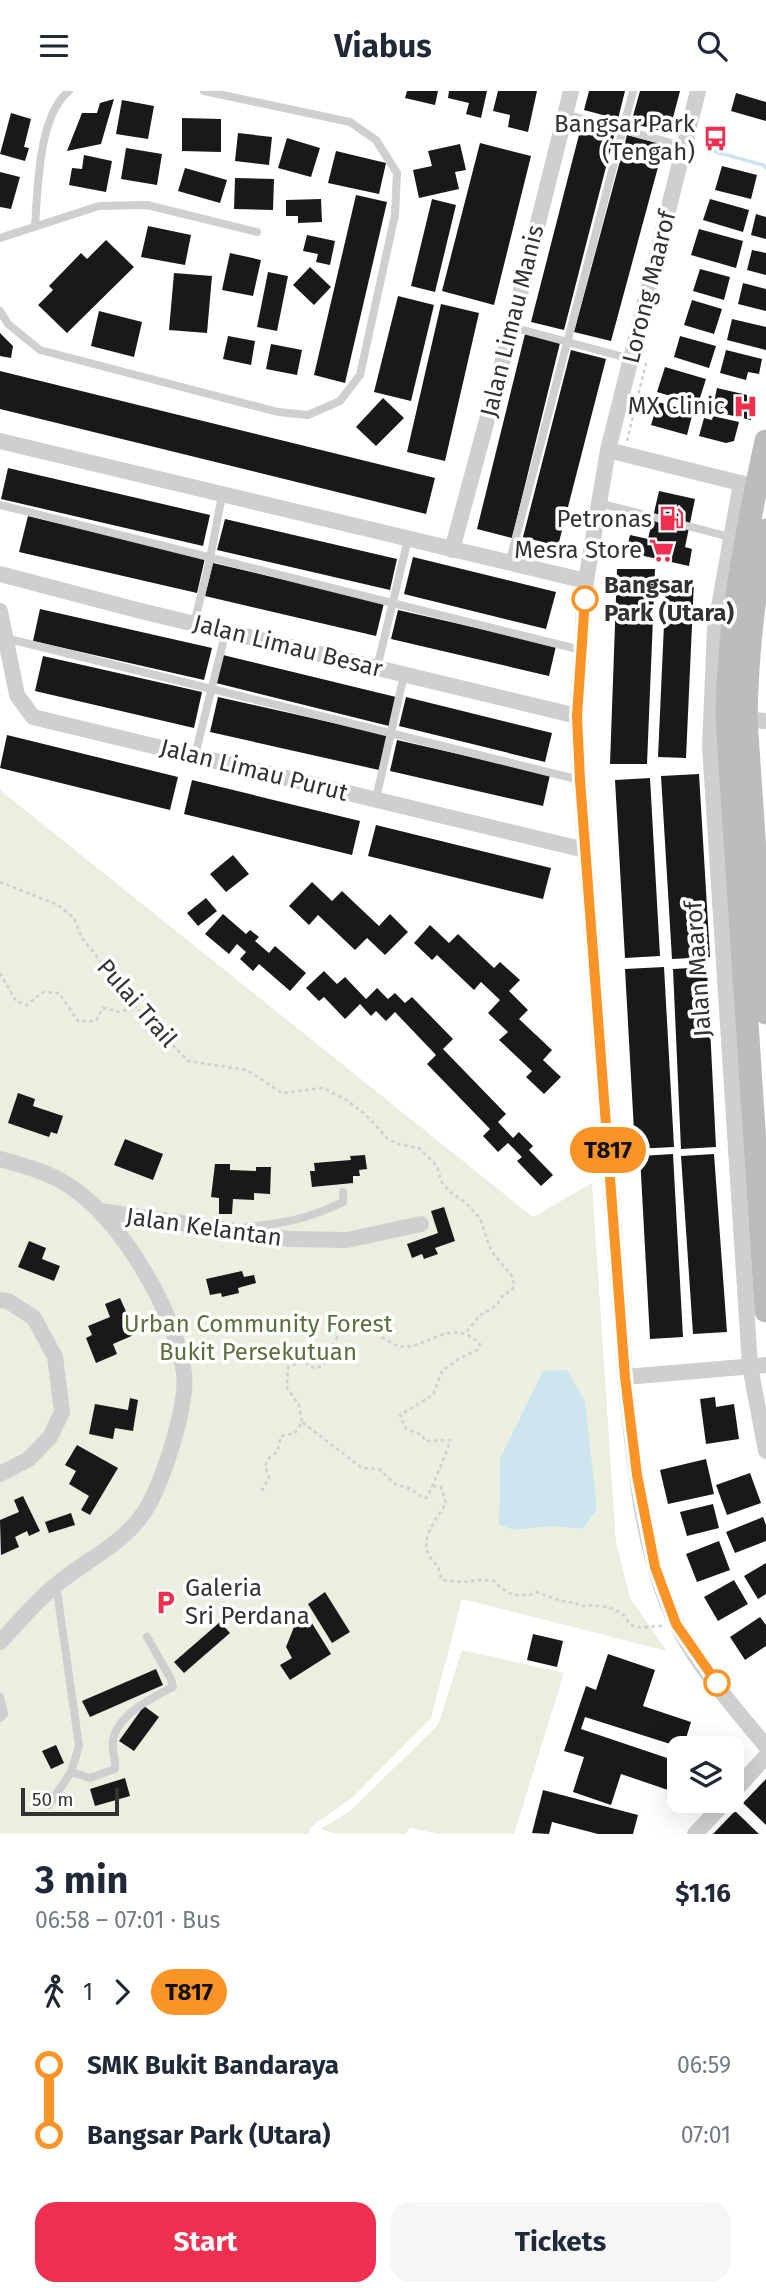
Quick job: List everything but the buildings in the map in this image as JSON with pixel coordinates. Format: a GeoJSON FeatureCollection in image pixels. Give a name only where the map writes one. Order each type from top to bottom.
{"type":"FeatureCollection","features":[{"type":"Feature","properties":{"kind":"main road","name":"Jalan Maarof"},"geometry":{"type":"LineString","coordinates":[[766,441],[754,487],[739,573],[728,668],[746,720],[766,1013]]}},
{"type":"Feature","properties":{"kind":"main road","name":"Jalan Maarof"},"geometry":{"type":"LineString","coordinates":[[766,530],[756,588],[746,679],[766,1297]]}},
{"type":"Feature","properties":{"kind":"street","name":"Jalan Limau Manis"},"geometry":{"type":"LineString","coordinates":[[452,550],[512,327],[570,91]]}},
{"type":"Feature","properties":{"kind":"street","name":"Lorong Maarof"},"geometry":{"type":"LineString","coordinates":[[698,91],[608,450],[586,581],[577,716],[625,1377],[637,1475],[655,1567],[676,1624],[701,1662],[766,1746]]}},
{"type":"Feature","properties":{"kind":"street"},"geometry":{"type":"LineString","coordinates":[[0,441],[509,565],[586,581]]}},
{"type":"Feature","properties":{"kind":"street"},"geometry":{"type":"LineString","coordinates":[[608,450],[754,487]]}},
{"type":"Feature","properties":{"kind":"street","name":"Jalan Maarof"},"geometry":{"type":"LineString","coordinates":[[754,487],[730,537],[715,629],[710,746],[766,1451]]}},
{"type":"Feature","properties":{"kind":"street","name":"Jalan Limau Besar"},"geometry":{"type":"LineString","coordinates":[[0,574],[194,624],[577,716]]}},
{"type":"Feature","properties":{"kind":"street","name":"Jalan Limau Purut"},"geometry":{"type":"LineString","coordinates":[[0,611],[17,695],[33,717],[585,850]]}},
{"type":"Feature","properties":{"kind":"street","name":"Jalan Kelantan"},"geometry":{"type":"LineString","coordinates":[[0,1159],[35,1169],[73,1188],[100,1211],[220,1230],[289,1239],[347,1240],[421,1224]]}},
{"type":"Feature","properties":{"kind":"street"},"geometry":{"type":"LineString","coordinates":[[0,1642],[56,1584],[115,1545],[147,1506],[167,1459],[182,1399],[184,1375],[176,1340],[162,1306],[124,1239],[100,1211]]}},
{"type":"Feature","properties":{"kind":"street"},"geometry":{"type":"LineString","coordinates":[[0,1300],[8,1301],[34,1318],[55,1357],[62,1412],[50,1437],[29,1459],[0,1474]]}},
{"type":"Feature","properties":{"kind":"street"},"geometry":{"type":"LineString","coordinates":[[625,1377],[758,1366]]}},
{"type":"Feature","properties":{"kind":"street"},"geometry":{"type":"LineString","coordinates":[[744,1781],[766,1756]]}},
{"type":"Feature","properties":{"kind":"street"},"geometry":{"type":"LineString","coordinates":[[695,1834],[715,1813]]}},
{"type":"Feature","properties":{"kind":"lane"},"geometry":{"type":"LineString","coordinates":[[35,226],[39,175],[48,125],[61,97],[69,91]]}},
{"type":"Feature","properties":{"kind":"lane"},"geometry":{"type":"LineString","coordinates":[[0,311],[8,324],[40,350],[53,354],[278,412],[308,415],[340,401],[360,375],[395,215],[397,173],[376,140],[350,122],[204,91]]}},
{"type":"Feature","properties":{"kind":"lane"},"geometry":{"type":"LineString","coordinates":[[509,565],[633,91]]}},
{"type":"Feature","properties":{"kind":"lane"},"geometry":{"type":"LineString","coordinates":[[565,114],[684,146]]}},
{"type":"Feature","properties":{"kind":"lane"},"geometry":{"type":"LineString","coordinates":[[0,238],[99,206],[147,205],[257,232]]}},
{"type":"Feature","properties":{"kind":"lane"},"geometry":{"type":"LineString","coordinates":[[512,327],[631,359]]}},
{"type":"Feature","properties":{"kind":"lane"},"geometry":{"type":"LineString","coordinates":[[194,624],[222,495]]}},
{"type":"Feature","properties":{"kind":"lane"},"geometry":{"type":"LineString","coordinates":[[599,503],[730,537]]}},
{"type":"Feature","properties":{"kind":"lane"},"geometry":{"type":"LineString","coordinates":[[0,505],[582,650]]}},
{"type":"Feature","properties":{"kind":"lane"},"geometry":{"type":"LineString","coordinates":[[377,668],[408,539]]}},
{"type":"Feature","properties":{"kind":"lane"},"geometry":{"type":"LineString","coordinates":[[195,755],[226,631]]}},
{"type":"Feature","properties":{"kind":"lane"},"geometry":{"type":"LineString","coordinates":[[5,638],[580,780]]}},
{"type":"Feature","properties":{"kind":"lane"},"geometry":{"type":"LineString","coordinates":[[376,799],[404,674]]}},
{"type":"Feature","properties":{"kind":"lane"},"geometry":{"type":"LineString","coordinates":[[220,1230],[283,1223],[314,1216],[342,1202],[343,1192]]}},
{"type":"Feature","properties":{"kind":"lane"},"geometry":{"type":"LineString","coordinates":[[49,1805],[71,1772],[79,1746],[56,1584]]}},
{"type":"Feature","properties":{"kind":"lane"},"geometry":{"type":"LineString","coordinates":[[71,1772],[90,1779],[115,1769],[113,1739],[122,1724],[139,1704],[173,1687],[147,1637]]}},
{"type":"Feature","properties":{"kind":"lane"},"geometry":{"type":"LineString","coordinates":[[0,1697],[4,1714],[0,1718]]}},
{"type":"Feature","properties":{"kind":"path","name":"Pulai Trail"},"geometry":{"type":"LineString","coordinates":[[0,882],[58,905],[74,918],[82,938],[137,1008],[188,1061],[247,1070],[282,1093],[323,1088],[345,1099],[375,1123],[382,1134],[398,1144],[419,1148],[437,1166],[441,1181],[449,1191],[465,1202],[480,1218],[491,1251],[512,1276],[512,1291],[504,1294],[497,1305],[479,1316],[466,1333]]}},
{"type":"Feature","properties":{"kind":"path"},"geometry":{"type":"LineString","coordinates":[[0,973],[16,1001],[27,1005],[43,992],[59,993],[78,1021],[96,1021],[103,1008],[119,1012],[137,1008]]}},
{"type":"Feature","properties":{"kind":"path"},"geometry":{"type":"LineString","coordinates":[[262,1490],[269,1477],[265,1466],[269,1458],[277,1452],[281,1436],[295,1433],[302,1422],[299,1405],[287,1388],[288,1367],[302,1361],[314,1368],[323,1366],[332,1342],[345,1328],[361,1324],[400,1346],[419,1344],[440,1334],[466,1333],[480,1343],[477,1350],[442,1371],[433,1395],[400,1415],[406,1429],[422,1435],[425,1441],[450,1440],[431,1494],[423,1498],[411,1489],[395,1484],[379,1469],[362,1468],[302,1422]]}},
{"type":"Feature","properties":{"kind":"path"},"geometry":{"type":"LineString","coordinates":[[433,1486],[441,1487],[446,1503],[432,1525],[426,1542],[427,1553],[439,1568],[442,1580],[463,1583],[494,1581],[513,1595],[530,1595],[536,1592],[580,1606],[605,1607],[622,1613],[630,1623],[638,1626],[649,1628],[676,1624]]}},
{"type":"Feature","properties":{"kind":"green space","name":"Urban Community Forest Bukit Persekutuan"},"geometry":{"type":"Polygon","coordinates":[[[0,790],[533,1217],[592,1183],[616,1543],[630,1598],[667,1651],[462,1599],[431,1718],[353,1797],[311,1827],[308,1834],[0,1834],[0,790]],[[543,1371],[500,1458],[499,1525],[515,1530],[553,1526],[583,1529],[597,1511],[590,1460],[543,1371]]]}},
{"type":"Feature","properties":{"kind":"green space"},"geometry":{"type":"Polygon","coordinates":[[[462,1650],[564,1673],[514,1834],[439,1834],[410,1828],[405,1834],[338,1834],[320,1829],[349,1812],[438,1725],[462,1650]]]}},
{"type":"Feature","properties":{"kind":"water"},"geometry":{"type":"Polygon","coordinates":[[[567,1370],[585,1402],[597,1510],[583,1529],[553,1526],[515,1530],[499,1525],[500,1458],[543,1371],[567,1370]]]}},
{"type":"Feature","properties":{"kind":"waterway"},"geometry":{"type":"LineString","coordinates":[[709,145],[716,152],[766,168]]}},
{"type":"Feature","properties":{"kind":"bus line","name":"T817"},"geometry":{"type":"LineString","coordinates":[[585,599],[577,716],[580,780],[625,1377],[637,1475],[655,1567],[676,1624],[717,1683]]}},
{"type":"Feature","properties":{"kind":"place","name":"Bangsar Park (Tengah)"},"geometry":{"type":"Point","coordinates":[715,138]}},
{"type":"Feature","properties":{"kind":"place","name":"MX Clinic"},"geometry":{"type":"Point","coordinates":[745,406]}},
{"type":"Feature","properties":{"kind":"place","name":"Petronas"},"geometry":{"type":"Point","coordinates":[672,519]}},
{"type":"Feature","properties":{"kind":"place","name":"Mesra Store"},"geometry":{"type":"Point","coordinates":[662,550]}},
{"type":"Feature","properties":{"kind":"place","name":"Bangsar Park (Utara)"},"geometry":{"type":"Point","coordinates":[585,599]}},
{"type":"Feature","properties":{"kind":"place","name":"Galeria Sri Perdana"},"geometry":{"type":"Point","coordinates":[165,1602]}}]}
